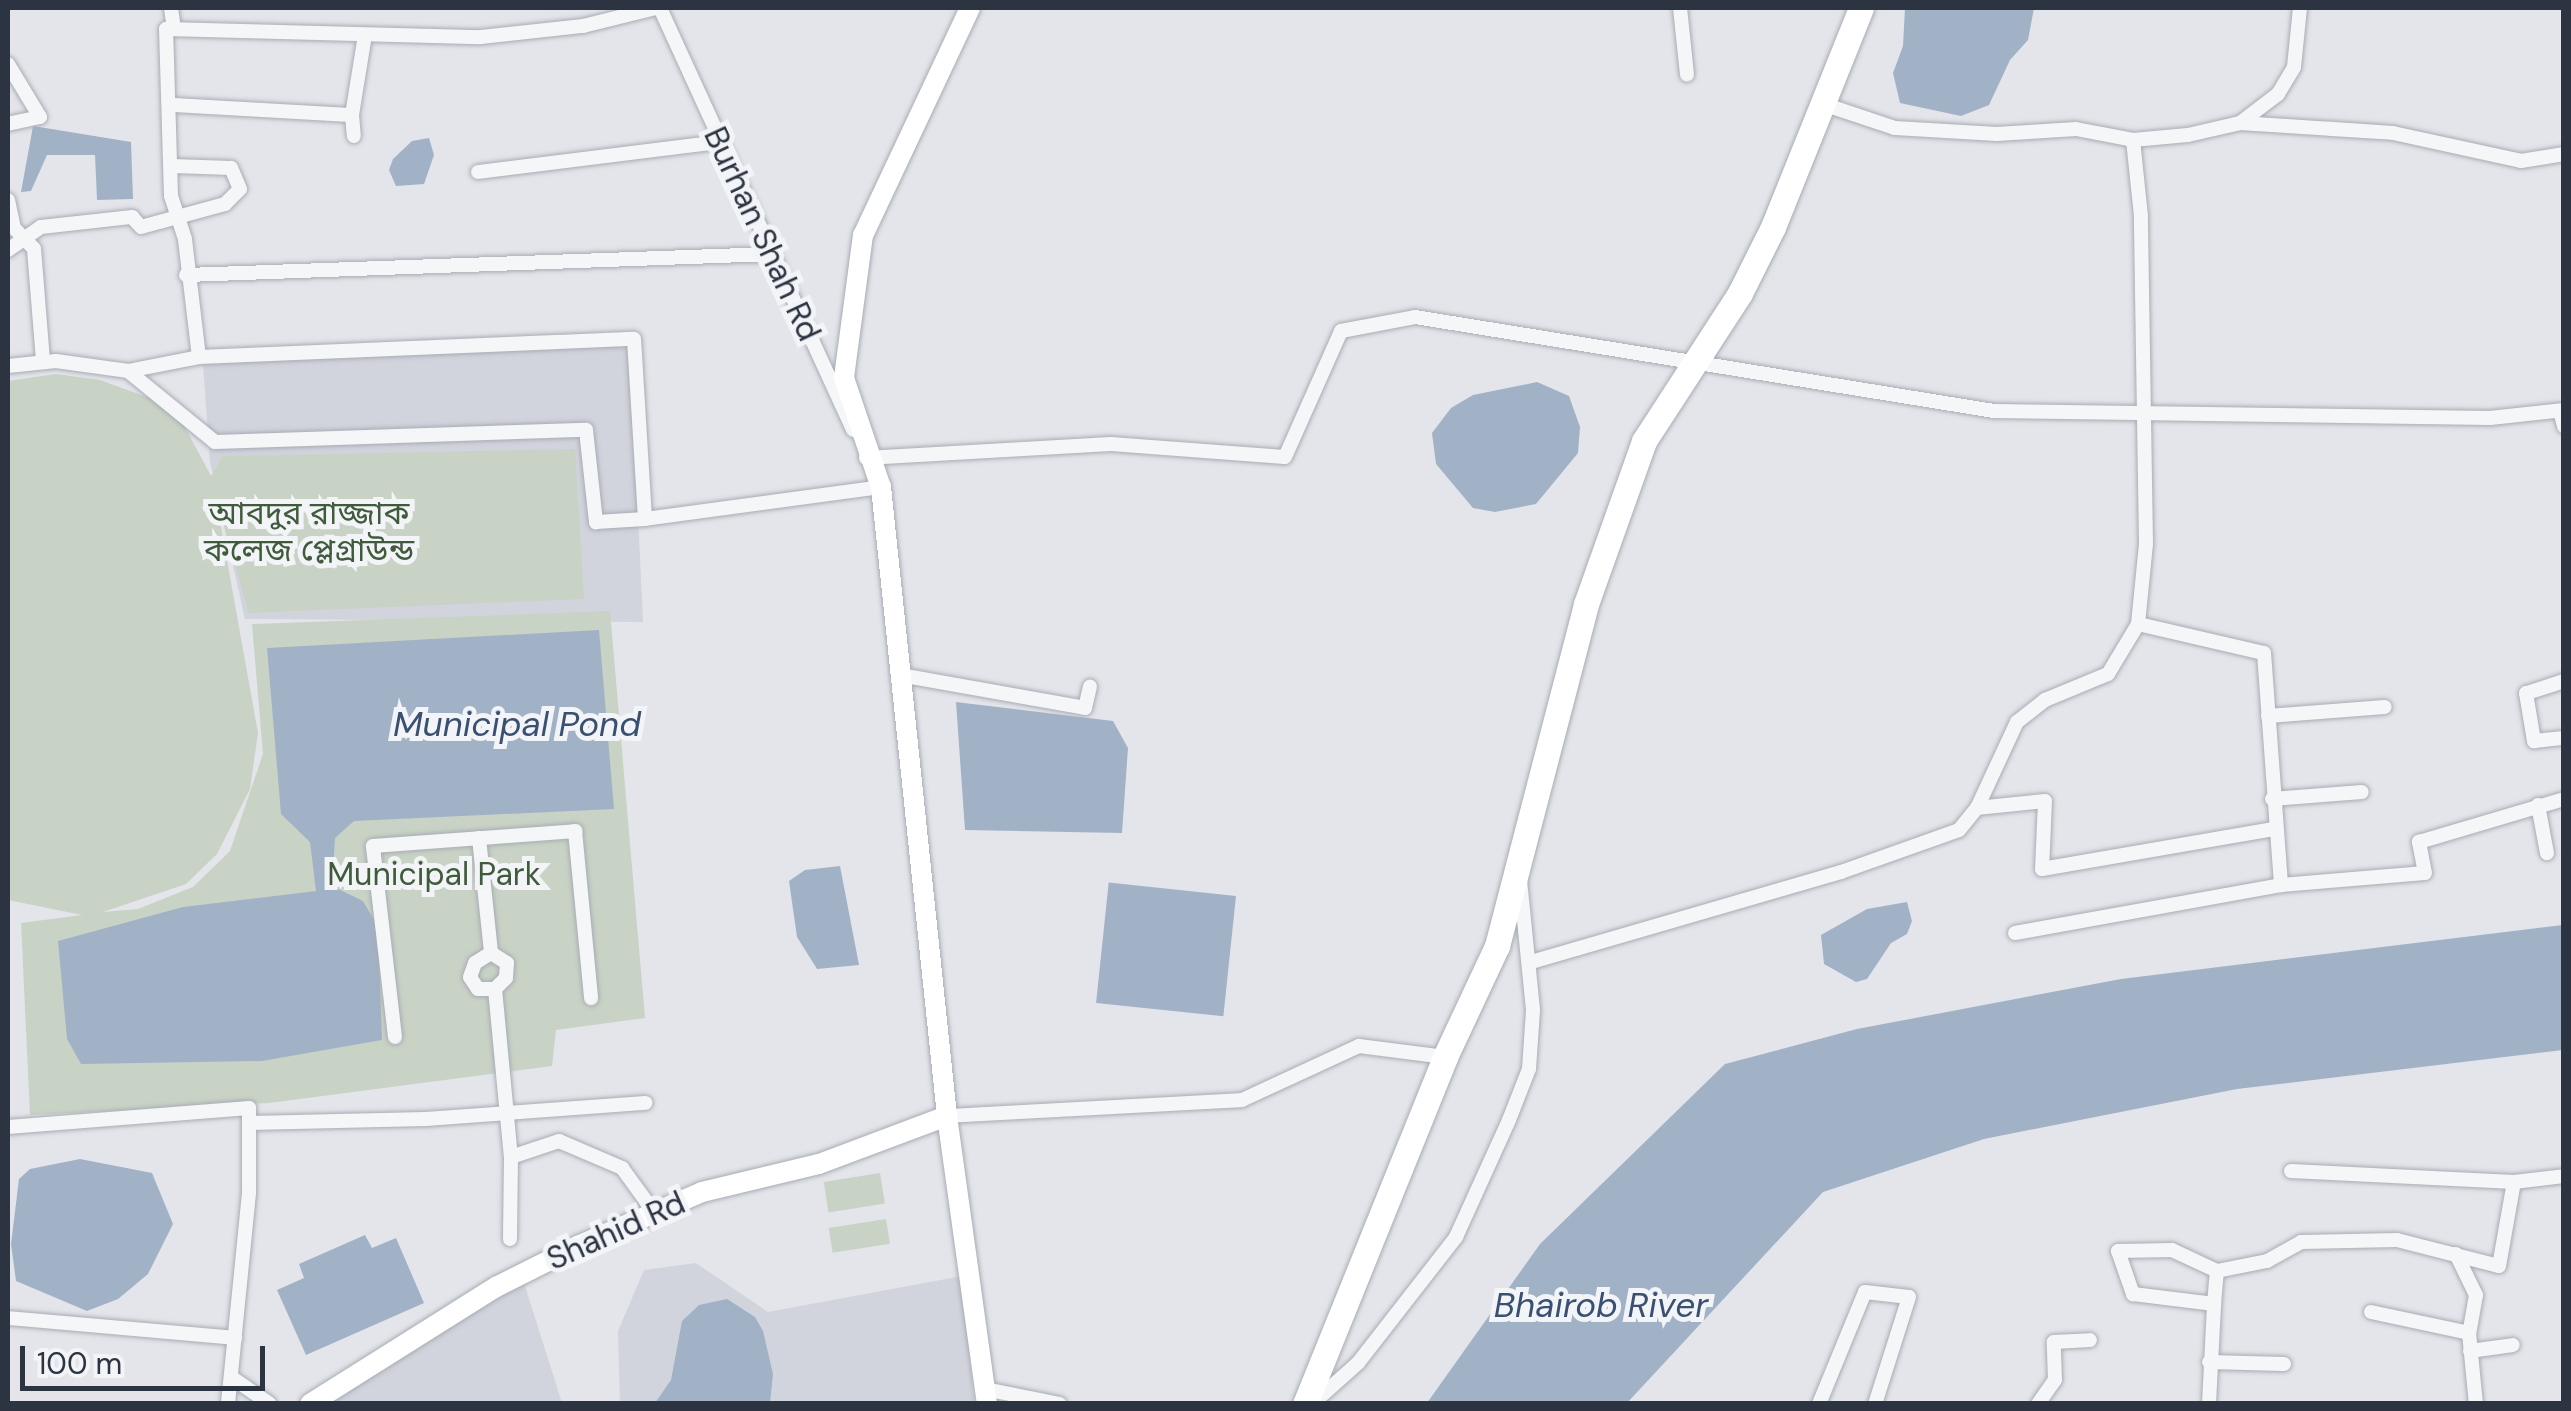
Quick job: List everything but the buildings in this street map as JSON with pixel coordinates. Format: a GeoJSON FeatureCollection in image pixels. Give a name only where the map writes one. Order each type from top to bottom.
{"type":"FeatureCollection","features":[{"type":"Feature","properties":{"kind":"highway"},"geometry":{"type":"LineString","coordinates":[[1308,1404],[1445,1057],[1497,946],[1586,604],[1644,441],[1740,293],[1826,105],[1861,8]]}},
{"type":"Feature","properties":{"kind":"street"},"geometry":{"type":"LineString","coordinates":[[171,8],[174,29]]}},
{"type":"Feature","properties":{"kind":"street"},"geometry":{"type":"LineString","coordinates":[[199,358],[186,275],[185,239],[174,218],[166,29],[481,37],[584,26],[658,8]]}},
{"type":"Feature","properties":{"kind":"street","name":"Burhan Shah Rd"},"geometry":{"type":"LineString","coordinates":[[658,8],[866,460]]}},
{"type":"Feature","properties":{"kind":"street"},"geometry":{"type":"LineString","coordinates":[[970,8],[863,235],[844,378],[866,460],[880,487],[947,1116],[986,1396],[1060,1404]]}},
{"type":"Feature","properties":{"kind":"street"},"geometry":{"type":"LineString","coordinates":[[1680,8],[1687,75]]}},
{"type":"Feature","properties":{"kind":"street"},"geometry":{"type":"LineString","coordinates":[[2240,123],[2278,94],[2294,67],[2300,8]]}},
{"type":"Feature","properties":{"kind":"street"},"geometry":{"type":"LineString","coordinates":[[354,136],[352,115],[365,35]]}},
{"type":"Feature","properties":{"kind":"street"},"geometry":{"type":"LineString","coordinates":[[8,64],[40,117],[8,124]]}},
{"type":"Feature","properties":{"kind":"street"},"geometry":{"type":"LineString","coordinates":[[172,105],[352,115]]}},
{"type":"Feature","properties":{"kind":"street"},"geometry":{"type":"LineString","coordinates":[[1826,105],[1895,128],[1997,134],[2076,129],[2133,140],[2240,123],[2393,134],[2521,161],[2564,154]]}},
{"type":"Feature","properties":{"kind":"street"},"geometry":{"type":"LineString","coordinates":[[1531,962],[1918,848],[1959,830],[1976,808],[2017,722],[2045,700],[2108,674],[2138,624],[2146,414],[2133,140]]}},
{"type":"Feature","properties":{"kind":"street"},"geometry":{"type":"LineString","coordinates":[[478,172],[719,142]]}},
{"type":"Feature","properties":{"kind":"street"},"geometry":{"type":"LineString","coordinates":[[8,250],[41,227],[132,217],[141,228],[225,204],[240,189],[230,168],[172,166]]}},
{"type":"Feature","properties":{"kind":"street"},"geometry":{"type":"LineString","coordinates":[[8,200],[23,240],[34,249],[43,362]]}},
{"type":"Feature","properties":{"kind":"street"},"geometry":{"type":"LineString","coordinates":[[186,275],[772,254]]}},
{"type":"Feature","properties":{"kind":"street"},"geometry":{"type":"LineString","coordinates":[[866,460],[1111,444],[1284,457],[1342,331],[1379,320],[1415,316],[1994,412],[2562,416]]}},
{"type":"Feature","properties":{"kind":"street"},"geometry":{"type":"LineString","coordinates":[[8,366],[43,362],[128,371],[199,358],[634,338],[646,518]]}},
{"type":"Feature","properties":{"kind":"street"},"geometry":{"type":"LineString","coordinates":[[128,371],[215,442],[586,430],[596,522],[880,487]]}},
{"type":"Feature","properties":{"kind":"street"},"geometry":{"type":"LineString","coordinates":[[2138,624],[2264,652],[2281,885]]}},
{"type":"Feature","properties":{"kind":"street"},"geometry":{"type":"LineString","coordinates":[[900,676],[1086,708],[1090,686]]}},
{"type":"Feature","properties":{"kind":"street"},"geometry":{"type":"LineString","coordinates":[[2564,682],[2526,693],[2532,740],[2564,738]]}},
{"type":"Feature","properties":{"kind":"street"},"geometry":{"type":"LineString","coordinates":[[2268,716],[2384,708]]}},
{"type":"Feature","properties":{"kind":"street"},"geometry":{"type":"LineString","coordinates":[[2272,799],[2362,792]]}},
{"type":"Feature","properties":{"kind":"street"},"geometry":{"type":"LineString","coordinates":[[2014,934],[2281,885],[2425,874],[2420,842],[2564,798]]}},
{"type":"Feature","properties":{"kind":"street"},"geometry":{"type":"LineString","coordinates":[[1976,808],[2045,800],[2042,868],[2274,829]]}},
{"type":"Feature","properties":{"kind":"street"},"geometry":{"type":"LineString","coordinates":[[2538,804],[2547,852]]}},
{"type":"Feature","properties":{"kind":"street"},"geometry":{"type":"LineString","coordinates":[[395,1037],[372,846],[575,831],[590,998]]}},
{"type":"Feature","properties":{"kind":"street"},"geometry":{"type":"LineString","coordinates":[[479,838],[491,953]]}},
{"type":"Feature","properties":{"kind":"street"},"geometry":{"type":"LineString","coordinates":[[1308,1404],[1358,1364],[1456,1237],[1528,1070],[1531,962],[1518,868]]}},
{"type":"Feature","properties":{"kind":"street"},"geometry":{"type":"LineString","coordinates":[[491,953],[507,963],[506,978],[495,989],[478,990],[470,976],[476,962],[491,953]]}},
{"type":"Feature","properties":{"kind":"street"},"geometry":{"type":"LineString","coordinates":[[495,989],[511,1158],[510,1239]]}},
{"type":"Feature","properties":{"kind":"street"},"geometry":{"type":"LineString","coordinates":[[947,1116],[1242,1100],[1358,1046],[1445,1057]]}},
{"type":"Feature","properties":{"kind":"street"},"geometry":{"type":"LineString","coordinates":[[250,1122],[507,1113],[646,1102]]}},
{"type":"Feature","properties":{"kind":"street"},"geometry":{"type":"LineString","coordinates":[[8,1127],[249,1108],[228,1404]]}},
{"type":"Feature","properties":{"kind":"street","name":"Shahid Rd"},"geometry":{"type":"LineString","coordinates":[[310,1404],[496,1287],[654,1212],[702,1192],[819,1164],[947,1116]]}},
{"type":"Feature","properties":{"kind":"street"},"geometry":{"type":"LineString","coordinates":[[511,1158],[559,1141],[622,1168],[654,1212]]}},
{"type":"Feature","properties":{"kind":"street"},"geometry":{"type":"LineString","coordinates":[[2291,1171],[2514,1182],[2564,1176]]}},
{"type":"Feature","properties":{"kind":"street"},"geometry":{"type":"LineString","coordinates":[[2214,1304],[2134,1294],[2118,1251],[2172,1250],[2218,1271],[2266,1261],[2302,1242],[2397,1240],[2499,1266],[2514,1182]]}},
{"type":"Feature","properties":{"kind":"street"},"geometry":{"type":"LineString","coordinates":[[2456,1254],[2476,1295],[2469,1333],[2476,1404]]}},
{"type":"Feature","properties":{"kind":"street"},"geometry":{"type":"LineString","coordinates":[[2208,1404],[2218,1271]]}},
{"type":"Feature","properties":{"kind":"street"},"geometry":{"type":"LineString","coordinates":[[1819,1404],[1865,1292],[1909,1297],[1875,1404]]}},
{"type":"Feature","properties":{"kind":"street"},"geometry":{"type":"LineString","coordinates":[[2371,1312],[2469,1333]]}},
{"type":"Feature","properties":{"kind":"street"},"geometry":{"type":"LineString","coordinates":[[8,1318],[235,1338]]}},
{"type":"Feature","properties":{"kind":"street"},"geometry":{"type":"LineString","coordinates":[[2038,1404],[2055,1380],[2054,1342],[2090,1340]]}},
{"type":"Feature","properties":{"kind":"street"},"geometry":{"type":"LineString","coordinates":[[2470,1351],[2513,1345]]}},
{"type":"Feature","properties":{"kind":"street"},"geometry":{"type":"LineString","coordinates":[[2209,1362],[2284,1364]]}},
{"type":"Feature","properties":{"kind":"street"},"geometry":{"type":"LineString","coordinates":[[231,1376],[270,1404]]}},
{"type":"Feature","properties":{"kind":"shaded area"},"geometry":{"type":"Polygon","coordinates":[[[630,344],[643,622],[245,619],[210,462],[203,364],[630,344]]]}},
{"type":"Feature","properties":{"kind":"shaded area"},"geometry":{"type":"Polygon","coordinates":[[[696,1263],[768,1312],[962,1276],[974,1403],[620,1403],[618,1331],[644,1270],[696,1263]]]}},
{"type":"Feature","properties":{"kind":"shaded area"},"geometry":{"type":"Polygon","coordinates":[[[524,1283],[562,1403],[322,1404],[524,1283]]]}},
{"type":"Feature","properties":{"kind":"green space"},"geometry":{"type":"Polygon","coordinates":[[[56,374],[100,380],[155,400],[179,416],[211,476],[223,456],[575,449],[584,599],[249,613],[216,499],[258,733],[250,789],[217,854],[186,884],[103,912],[138,909],[193,887],[230,851],[263,754],[252,624],[610,611],[645,1018],[556,1030],[552,1066],[269,1103],[30,1115],[21,923],[82,915],[8,900],[8,381],[56,374]]]}},
{"type":"Feature","properties":{"kind":"green space"},"geometry":{"type":"Polygon","coordinates":[[[880,1173],[885,1204],[829,1213],[824,1182],[880,1173]]]}},
{"type":"Feature","properties":{"kind":"green space"},"geometry":{"type":"Polygon","coordinates":[[[886,1219],[890,1244],[833,1253],[829,1228],[886,1219]]]}},
{"type":"Feature","properties":{"kind":"water"},"geometry":{"type":"Polygon","coordinates":[[[1905,8],[2034,8],[2028,40],[2010,60],[1989,105],[1961,116],[1900,103],[1893,73],[1903,46],[1905,8]]]}},
{"type":"Feature","properties":{"kind":"water"},"geometry":{"type":"Polygon","coordinates":[[[33,126],[131,142],[133,199],[97,200],[95,155],[47,155],[31,191],[21,192],[33,126]]]}},
{"type":"Feature","properties":{"kind":"water"},"geometry":{"type":"Polygon","coordinates":[[[429,138],[434,155],[424,184],[396,186],[389,170],[393,159],[412,141],[429,138]]]}},
{"type":"Feature","properties":{"kind":"water"},"geometry":{"type":"Polygon","coordinates":[[[1537,382],[1569,396],[1580,427],[1578,453],[1536,504],[1495,512],[1473,508],[1436,464],[1432,433],[1451,408],[1473,395],[1537,382]]]}},
{"type":"Feature","properties":{"kind":"water","name":"Municipal Pond"},"geometry":{"type":"Polygon","coordinates":[[[599,630],[614,809],[354,821],[335,838],[332,886],[363,901],[378,927],[382,1040],[262,1061],[81,1064],[67,1039],[58,941],[183,907],[316,891],[310,842],[281,814],[267,648],[599,630]]]}},
{"type":"Feature","properties":{"kind":"water"},"geometry":{"type":"Polygon","coordinates":[[[956,702],[1113,721],[1128,748],[1122,833],[965,830],[956,702]]]}},
{"type":"Feature","properties":{"kind":"water"},"geometry":{"type":"Polygon","coordinates":[[[840,866],[859,965],[817,969],[797,937],[789,881],[805,870],[840,866]]]}},
{"type":"Feature","properties":{"kind":"water"},"geometry":{"type":"Polygon","coordinates":[[[1109,883],[1236,896],[1223,1016],[1096,1003],[1109,883]]]}},
{"type":"Feature","properties":{"kind":"water"},"geometry":{"type":"Polygon","coordinates":[[[1907,902],[1912,921],[1907,934],[1891,943],[1867,979],[1856,982],[1824,964],[1821,935],[1867,909],[1907,902]]]}},
{"type":"Feature","properties":{"kind":"water","name":"Bhairob River"},"geometry":{"type":"Polygon","coordinates":[[[2563,925],[2563,1050],[2237,1089],[1984,1139],[1823,1192],[1627,1403],[1427,1403],[1540,1244],[1725,1064],[1857,1029],[2121,979],[2563,925]]]}},
{"type":"Feature","properties":{"kind":"water"},"geometry":{"type":"Polygon","coordinates":[[[80,1159],[152,1173],[173,1224],[148,1274],[118,1299],[87,1311],[16,1281],[11,1244],[19,1179],[30,1169],[80,1159]]]}},
{"type":"Feature","properties":{"kind":"water"},"geometry":{"type":"Polygon","coordinates":[[[365,1235],[372,1248],[396,1238],[424,1303],[306,1355],[277,1290],[304,1278],[299,1264],[365,1235]]]}},
{"type":"Feature","properties":{"kind":"water"},"geometry":{"type":"Polygon","coordinates":[[[727,1299],[755,1317],[763,1331],[773,1374],[770,1403],[655,1403],[671,1380],[682,1321],[699,1305],[727,1299]]]}},
{"type":"Feature","properties":{"kind":"park label","name":"আবদুর রাজ্জাক কলেজ প্লেগ্রাউন্ড"},"geometry":{"type":"Point","coordinates":[309,532]}},
{"type":"Feature","properties":{"kind":"park label","name":"Municipal Park"},"geometry":{"type":"Point","coordinates":[434,874]}}]}
